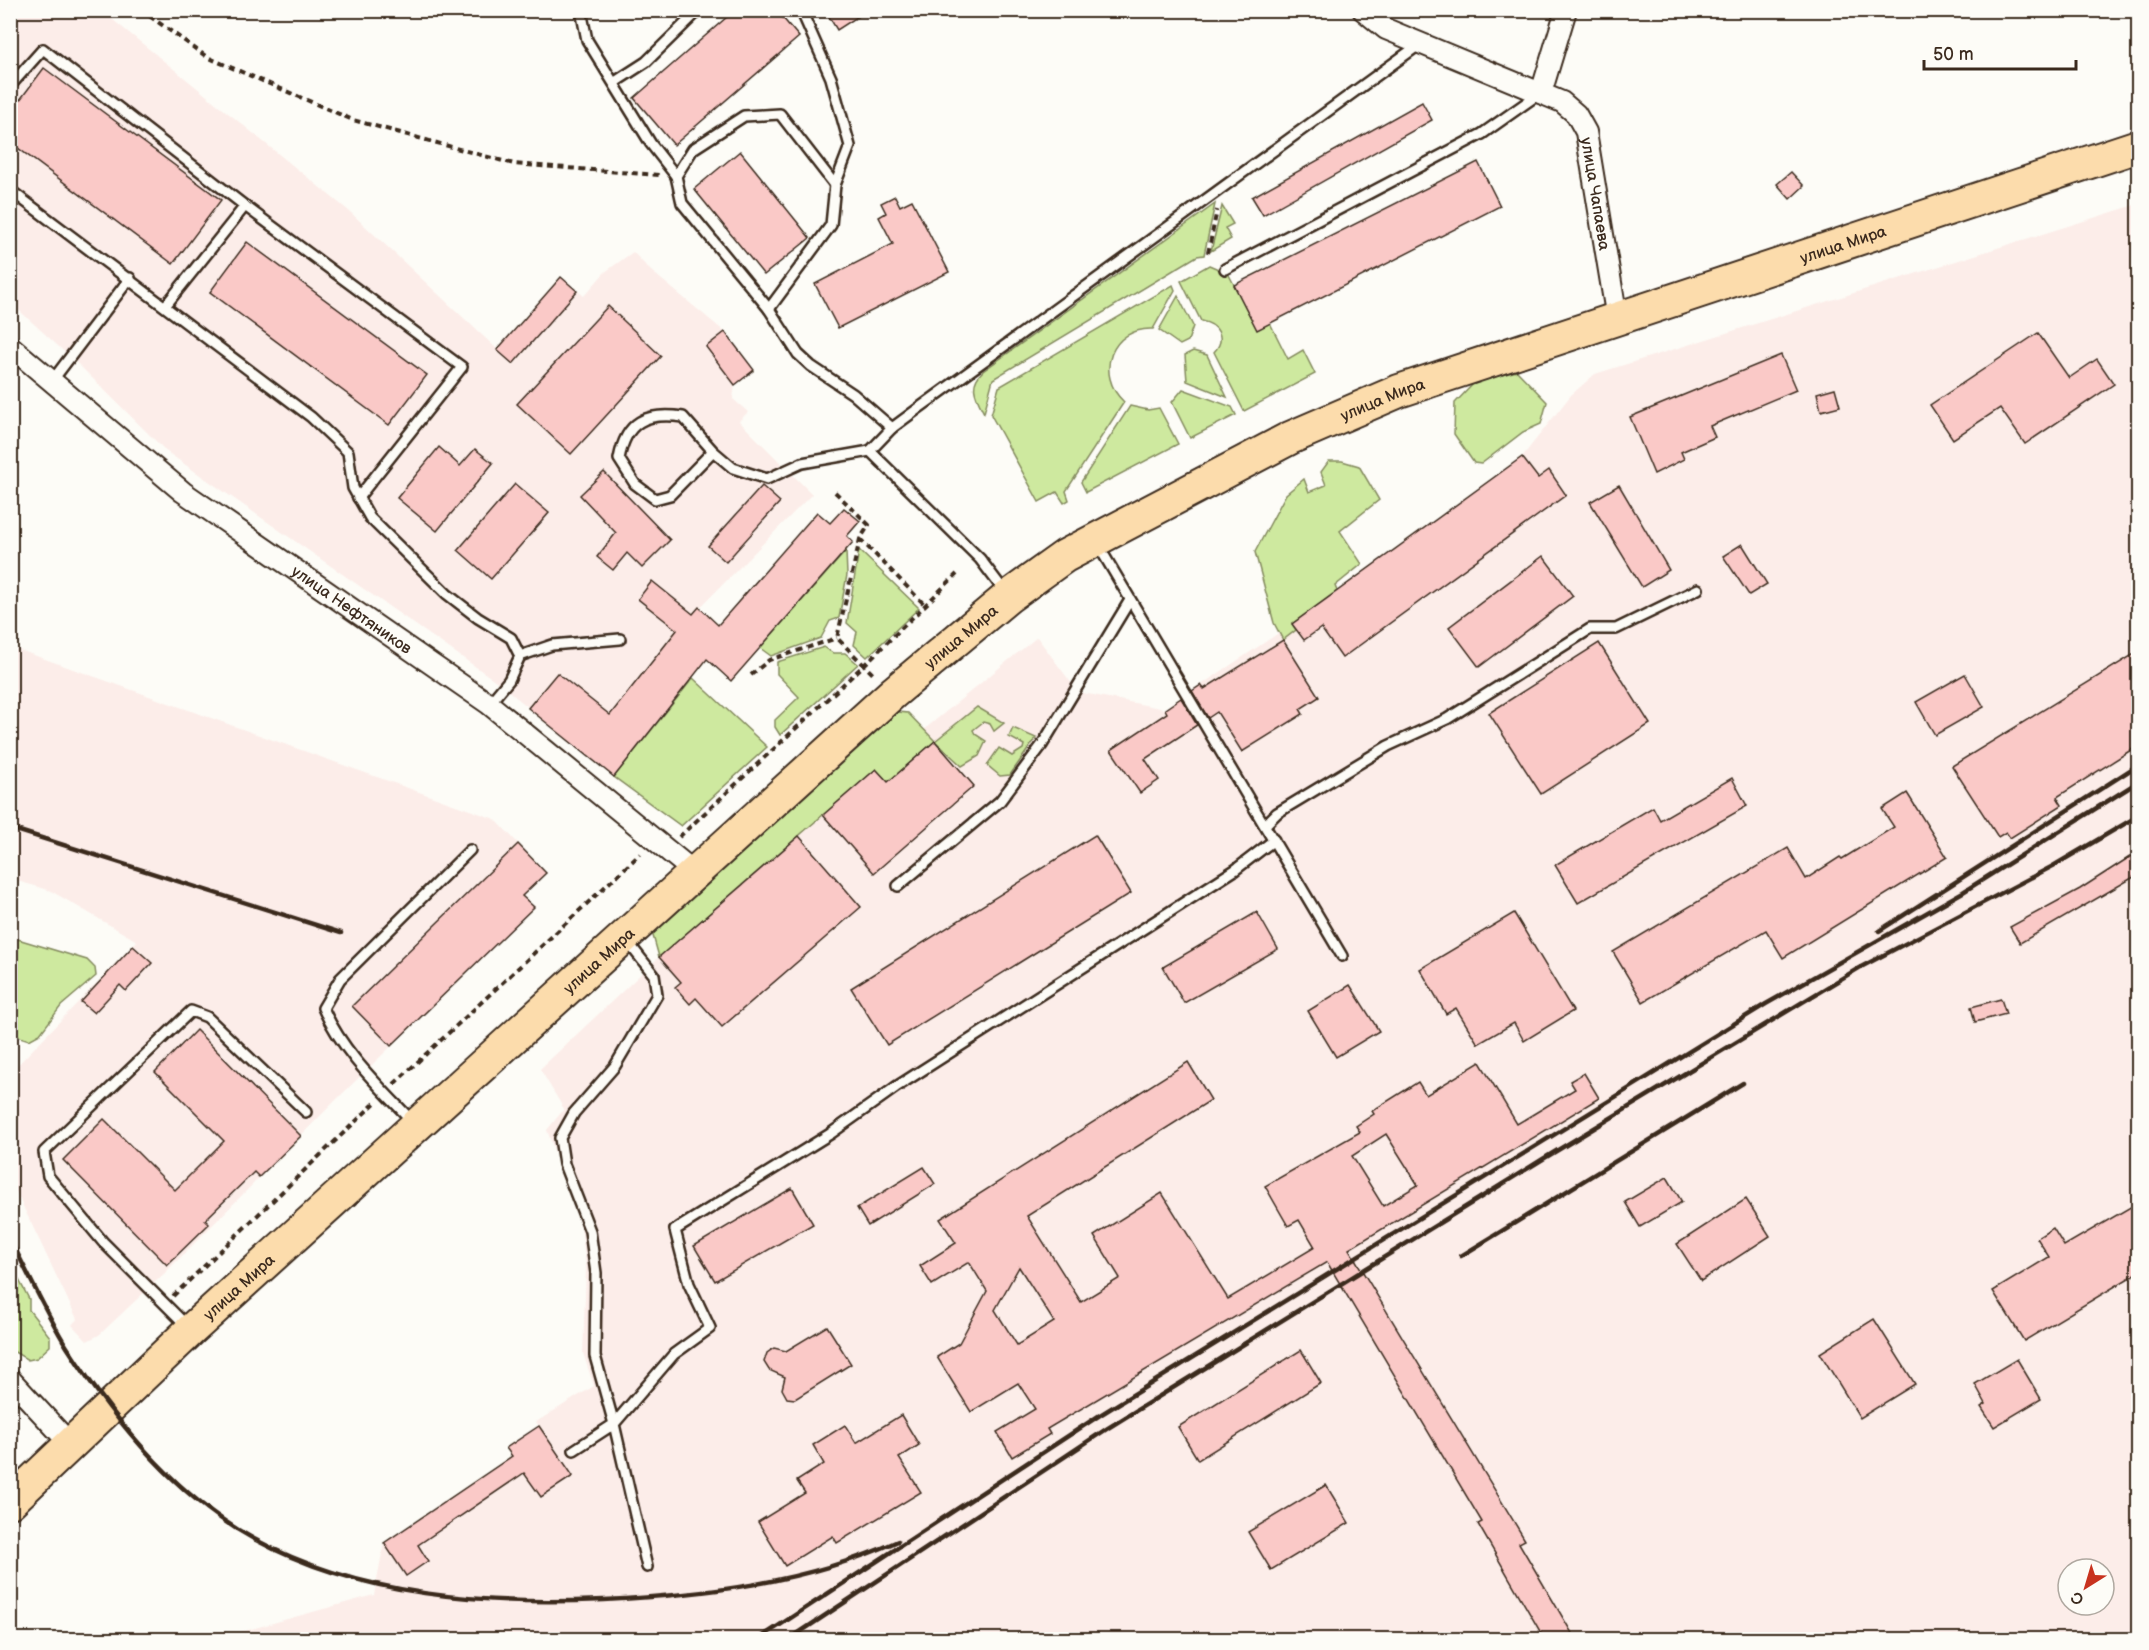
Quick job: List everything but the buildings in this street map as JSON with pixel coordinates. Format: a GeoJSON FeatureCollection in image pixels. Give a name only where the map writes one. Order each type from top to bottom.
{"type":"FeatureCollection","features":[{"type":"Feature","properties":{"kind":"highway","name":"улица Мира"},"geometry":{"type":"LineString","coordinates":[[10,1502],[72,1446],[191,1330],[893,693],[1008,597],[1095,539],[1290,438],[1399,391],[2139,146]]}},
{"type":"Feature","properties":{"kind":"street","name":"улица Чапаева"},"geometry":{"type":"LineString","coordinates":[[1363,10],[1386,29],[1562,102],[1576,114],[1586,132],[1617,319]]}},
{"type":"Feature","properties":{"kind":"street"},"geometry":{"type":"LineString","coordinates":[[1541,93],[1566,10]]}},
{"type":"Feature","properties":{"kind":"street","name":"улица Нефтяников"},"geometry":{"type":"LineString","coordinates":[[15,354],[52,381],[183,492],[489,704],[694,872]]}},
{"type":"Feature","properties":{"kind":"street"},"geometry":{"type":"LineString","coordinates":[[10,1379],[72,1446]]}},
{"type":"Feature","properties":{"kind":"lane"},"geometry":{"type":"LineString","coordinates":[[580,10],[587,40],[615,82],[651,144],[676,176],[682,203],[769,309],[798,354],[810,366],[853,394],[892,429]]}},
{"type":"Feature","properties":{"kind":"lane"},"geometry":{"type":"LineString","coordinates":[[615,82],[646,62],[699,10]]}},
{"type":"Feature","properties":{"kind":"lane"},"geometry":{"type":"LineString","coordinates":[[769,309],[831,225],[835,185],[850,146],[831,78],[801,10]]}},
{"type":"Feature","properties":{"kind":"lane"},"geometry":{"type":"LineString","coordinates":[[713,451],[670,495],[655,499],[634,484],[619,459],[622,441],[637,423],[659,414],[683,417],[713,451],[733,468],[767,479],[802,463],[870,451],[892,429],[1222,185],[1420,43]]}},
{"type":"Feature","properties":{"kind":"lane"},"geometry":{"type":"LineString","coordinates":[[10,86],[43,49],[245,206],[462,367],[358,498]]}},
{"type":"Feature","properties":{"kind":"lane"},"geometry":{"type":"LineString","coordinates":[[1225,269],[1482,134],[1541,93]]}},
{"type":"Feature","properties":{"kind":"lane"},"geometry":{"type":"LineString","coordinates":[[676,176],[693,149],[744,116],[780,114],[835,185]]}},
{"type":"Feature","properties":{"kind":"lane"},"geometry":{"type":"LineString","coordinates":[[10,190],[130,278],[311,417],[348,452],[353,488],[369,518],[447,594],[478,618],[511,638],[520,656]]}},
{"type":"Feature","properties":{"kind":"lane"},"geometry":{"type":"LineString","coordinates":[[165,305],[245,206]]}},
{"type":"Feature","properties":{"kind":"lane"},"geometry":{"type":"LineString","coordinates":[[52,381],[130,278]]}},
{"type":"Feature","properties":{"kind":"lane"},"geometry":{"type":"LineString","coordinates":[[870,451],[980,559],[1008,597]]}},
{"type":"Feature","properties":{"kind":"lane"},"geometry":{"type":"LineString","coordinates":[[1095,539],[1342,956]]}},
{"type":"Feature","properties":{"kind":"lane"},"geometry":{"type":"LineString","coordinates":[[1265,825],[1277,813],[1388,746],[1447,719],[1590,630],[1616,629],[1698,589]]}},
{"type":"Feature","properties":{"kind":"lane"},"geometry":{"type":"LineString","coordinates":[[898,886],[1000,801],[1013,785],[1042,745],[1130,600]]}},
{"type":"Feature","properties":{"kind":"lane"},"geometry":{"type":"LineString","coordinates":[[489,704],[509,680],[520,656],[552,645],[620,639]]}},
{"type":"Feature","properties":{"kind":"lane"},"geometry":{"type":"LineString","coordinates":[[574,1450],[614,1424],[674,1354],[710,1328],[689,1284],[675,1230],[830,1134],[896,1087],[1235,870],[1274,840]]}},
{"type":"Feature","properties":{"kind":"lane"},"geometry":{"type":"LineString","coordinates":[[416,1125],[334,1033],[323,1008],[340,979],[470,850]]}},
{"type":"Feature","properties":{"kind":"lane"},"geometry":{"type":"LineString","coordinates":[[623,937],[654,975],[657,995],[615,1066],[574,1113],[560,1138],[564,1164],[590,1231],[596,1273],[595,1356],[614,1424],[647,1568]]}},
{"type":"Feature","properties":{"kind":"lane"},"geometry":{"type":"LineString","coordinates":[[191,1330],[103,1242],[48,1176],[44,1152],[191,1011],[207,1017],[306,1112]]}},
{"type":"Feature","properties":{"kind":"path"},"geometry":{"type":"LineString","coordinates":[[141,10],[207,57],[352,120],[514,164],[676,176]]}},
{"type":"Feature","properties":{"kind":"path"},"geometry":{"type":"LineString","coordinates":[[1208,253],[1222,185]]}},
{"type":"Feature","properties":{"kind":"path"},"geometry":{"type":"LineString","coordinates":[[835,492],[869,525],[860,539],[837,638]]}},
{"type":"Feature","properties":{"kind":"path"},"geometry":{"type":"LineString","coordinates":[[860,539],[926,605]]}},
{"type":"Feature","properties":{"kind":"path"},"geometry":{"type":"LineString","coordinates":[[165,1304],[638,854],[666,849],[864,665],[957,574]]}},
{"type":"Feature","properties":{"kind":"path"},"geometry":{"type":"LineString","coordinates":[[837,638],[893,693]]}},
{"type":"Feature","properties":{"kind":"path"},"geometry":{"type":"LineString","coordinates":[[751,675],[769,660],[837,638]]}},
{"type":"Feature","properties":{"kind":"shaded area"},"geometry":{"type":"Polygon","coordinates":[[[11,11],[102,11],[349,211],[497,349],[561,277],[584,296],[605,272],[633,252],[650,270],[725,332],[754,370],[735,385],[733,399],[748,412],[739,421],[812,494],[675,633],[707,659],[614,777],[496,681],[167,452],[81,367],[11,303],[11,11]]]}},
{"type":"Feature","properties":{"kind":"shaded area"},"geometry":{"type":"Polygon","coordinates":[[[2138,204],[2138,1639],[212,1640],[374,1595],[384,1543],[512,1457],[506,1448],[539,1426],[536,1422],[594,1386],[583,1353],[586,1267],[581,1227],[547,1130],[564,1109],[540,1069],[659,957],[876,769],[1037,637],[1078,692],[1165,709],[1292,624],[1522,457],[1571,395],[1595,374],[2138,204]]]}},
{"type":"Feature","properties":{"kind":"shaded area"},"geometry":{"type":"Polygon","coordinates":[[[11,647],[495,819],[546,873],[523,896],[534,907],[338,1098],[167,1271],[99,1335],[87,1341],[72,1325],[77,1319],[11,1181],[11,1072],[137,941],[51,891],[11,879],[11,647]]]}},
{"type":"Feature","properties":{"kind":"green space"},"geometry":{"type":"Polygon","coordinates":[[[1215,204],[1204,255],[1197,256],[993,379],[984,413],[975,391],[978,376],[983,371],[1215,204]]]}},
{"type":"Feature","properties":{"kind":"green space"},"geometry":{"type":"Polygon","coordinates":[[[1222,206],[1233,224],[1225,228],[1231,239],[1211,251],[1222,206]]]}},
{"type":"Feature","properties":{"kind":"green space"},"geometry":{"type":"Polygon","coordinates":[[[1209,265],[1228,273],[1257,329],[1270,323],[1288,359],[1303,350],[1315,374],[1244,411],[1214,352],[1220,342],[1219,332],[1212,325],[1201,321],[1181,281],[1209,265]]]}},
{"type":"Feature","properties":{"kind":"green space"},"geometry":{"type":"Polygon","coordinates":[[[1173,285],[1175,290],[1153,329],[1138,330],[1127,336],[1117,344],[1111,354],[1110,378],[1115,391],[1124,402],[1066,491],[1069,500],[1064,503],[1057,492],[1039,502],[991,415],[999,387],[1173,285]]]}},
{"type":"Feature","properties":{"kind":"green space"},"geometry":{"type":"Polygon","coordinates":[[[1178,296],[1193,326],[1188,341],[1180,345],[1159,330],[1178,296]]]}},
{"type":"Feature","properties":{"kind":"green space"},"geometry":{"type":"Polygon","coordinates":[[[1193,351],[1207,355],[1227,397],[1187,381],[1185,355],[1193,351]]]}},
{"type":"Feature","properties":{"kind":"green space"},"geometry":{"type":"Polygon","coordinates":[[[1517,371],[1547,402],[1541,424],[1523,432],[1481,464],[1474,463],[1454,434],[1455,403],[1475,382],[1517,371]]]}},
{"type":"Feature","properties":{"kind":"green space"},"geometry":{"type":"Polygon","coordinates":[[[1183,389],[1232,407],[1236,415],[1190,438],[1172,402],[1183,389]]]}},
{"type":"Feature","properties":{"kind":"green space"},"geometry":{"type":"Polygon","coordinates":[[[1130,406],[1148,410],[1159,408],[1178,444],[1086,492],[1081,482],[1130,406]]]}},
{"type":"Feature","properties":{"kind":"green space"},"geometry":{"type":"Polygon","coordinates":[[[1329,461],[1342,461],[1359,466],[1379,500],[1340,531],[1362,564],[1335,586],[1337,591],[1292,624],[1296,630],[1283,640],[1274,623],[1255,552],[1286,494],[1304,479],[1309,492],[1326,485],[1321,472],[1329,461]]]}},
{"type":"Feature","properties":{"kind":"green space"},"geometry":{"type":"Polygon","coordinates":[[[859,550],[919,608],[867,657],[854,645],[857,632],[847,623],[859,550]]]}},
{"type":"Feature","properties":{"kind":"green space"},"geometry":{"type":"Polygon","coordinates":[[[846,551],[847,575],[839,618],[830,621],[821,638],[771,656],[760,648],[846,551]]]}},
{"type":"Feature","properties":{"kind":"green space"},"geometry":{"type":"Polygon","coordinates":[[[824,647],[833,653],[845,653],[858,664],[780,735],[775,727],[775,720],[799,697],[777,674],[777,662],[824,647]]]}},
{"type":"Feature","properties":{"kind":"green space"},"geometry":{"type":"Polygon","coordinates":[[[693,678],[767,747],[681,826],[614,777],[693,678]]]}},
{"type":"Feature","properties":{"kind":"green space"},"geometry":{"type":"Polygon","coordinates":[[[977,707],[1004,723],[994,731],[990,724],[983,722],[973,730],[986,741],[979,756],[962,766],[935,741],[977,707]]]}},
{"type":"Feature","properties":{"kind":"green space"},"geometry":{"type":"Polygon","coordinates":[[[898,712],[908,713],[935,741],[888,782],[876,769],[659,957],[652,932],[898,712]]]}},
{"type":"Feature","properties":{"kind":"green space"},"geometry":{"type":"Polygon","coordinates":[[[1013,728],[1036,738],[1010,775],[1000,776],[987,765],[999,748],[1012,756],[1023,749],[1024,745],[1009,737],[1013,728]]]}},
{"type":"Feature","properties":{"kind":"green space"},"geometry":{"type":"Polygon","coordinates":[[[11,937],[87,960],[95,968],[96,976],[61,1006],[40,1034],[29,1040],[11,1034],[11,937]]]}},
{"type":"Feature","properties":{"kind":"green space"},"geometry":{"type":"Polygon","coordinates":[[[10,1263],[29,1299],[29,1310],[50,1337],[50,1346],[37,1358],[28,1360],[11,1350],[10,1263]]]}},
{"type":"Feature","properties":{"kind":"railway"},"geometry":{"type":"LineString","coordinates":[[1879,931],[2138,765]]}},
{"type":"Feature","properties":{"kind":"railway"},"geometry":{"type":"LineString","coordinates":[[757,1640],[1100,1415],[1766,1004],[1963,892],[2138,782]]}},
{"type":"Feature","properties":{"kind":"railway"},"geometry":{"type":"LineString","coordinates":[[788,1640],[1108,1428],[1543,1159],[1859,968],[2053,866],[2138,816]]}},
{"type":"Feature","properties":{"kind":"railway"},"geometry":{"type":"LineString","coordinates":[[10,828],[341,933]]}},
{"type":"Feature","properties":{"kind":"railway"},"geometry":{"type":"LineString","coordinates":[[1461,1256],[1743,1083]]}},
{"type":"Feature","properties":{"kind":"railway"},"geometry":{"type":"LineString","coordinates":[[10,1239],[67,1347],[105,1402],[149,1455],[198,1502],[225,1522],[254,1539],[337,1574],[380,1585],[469,1598],[514,1601],[641,1598],[717,1590],[791,1577],[828,1567],[898,1541]]}}]}
